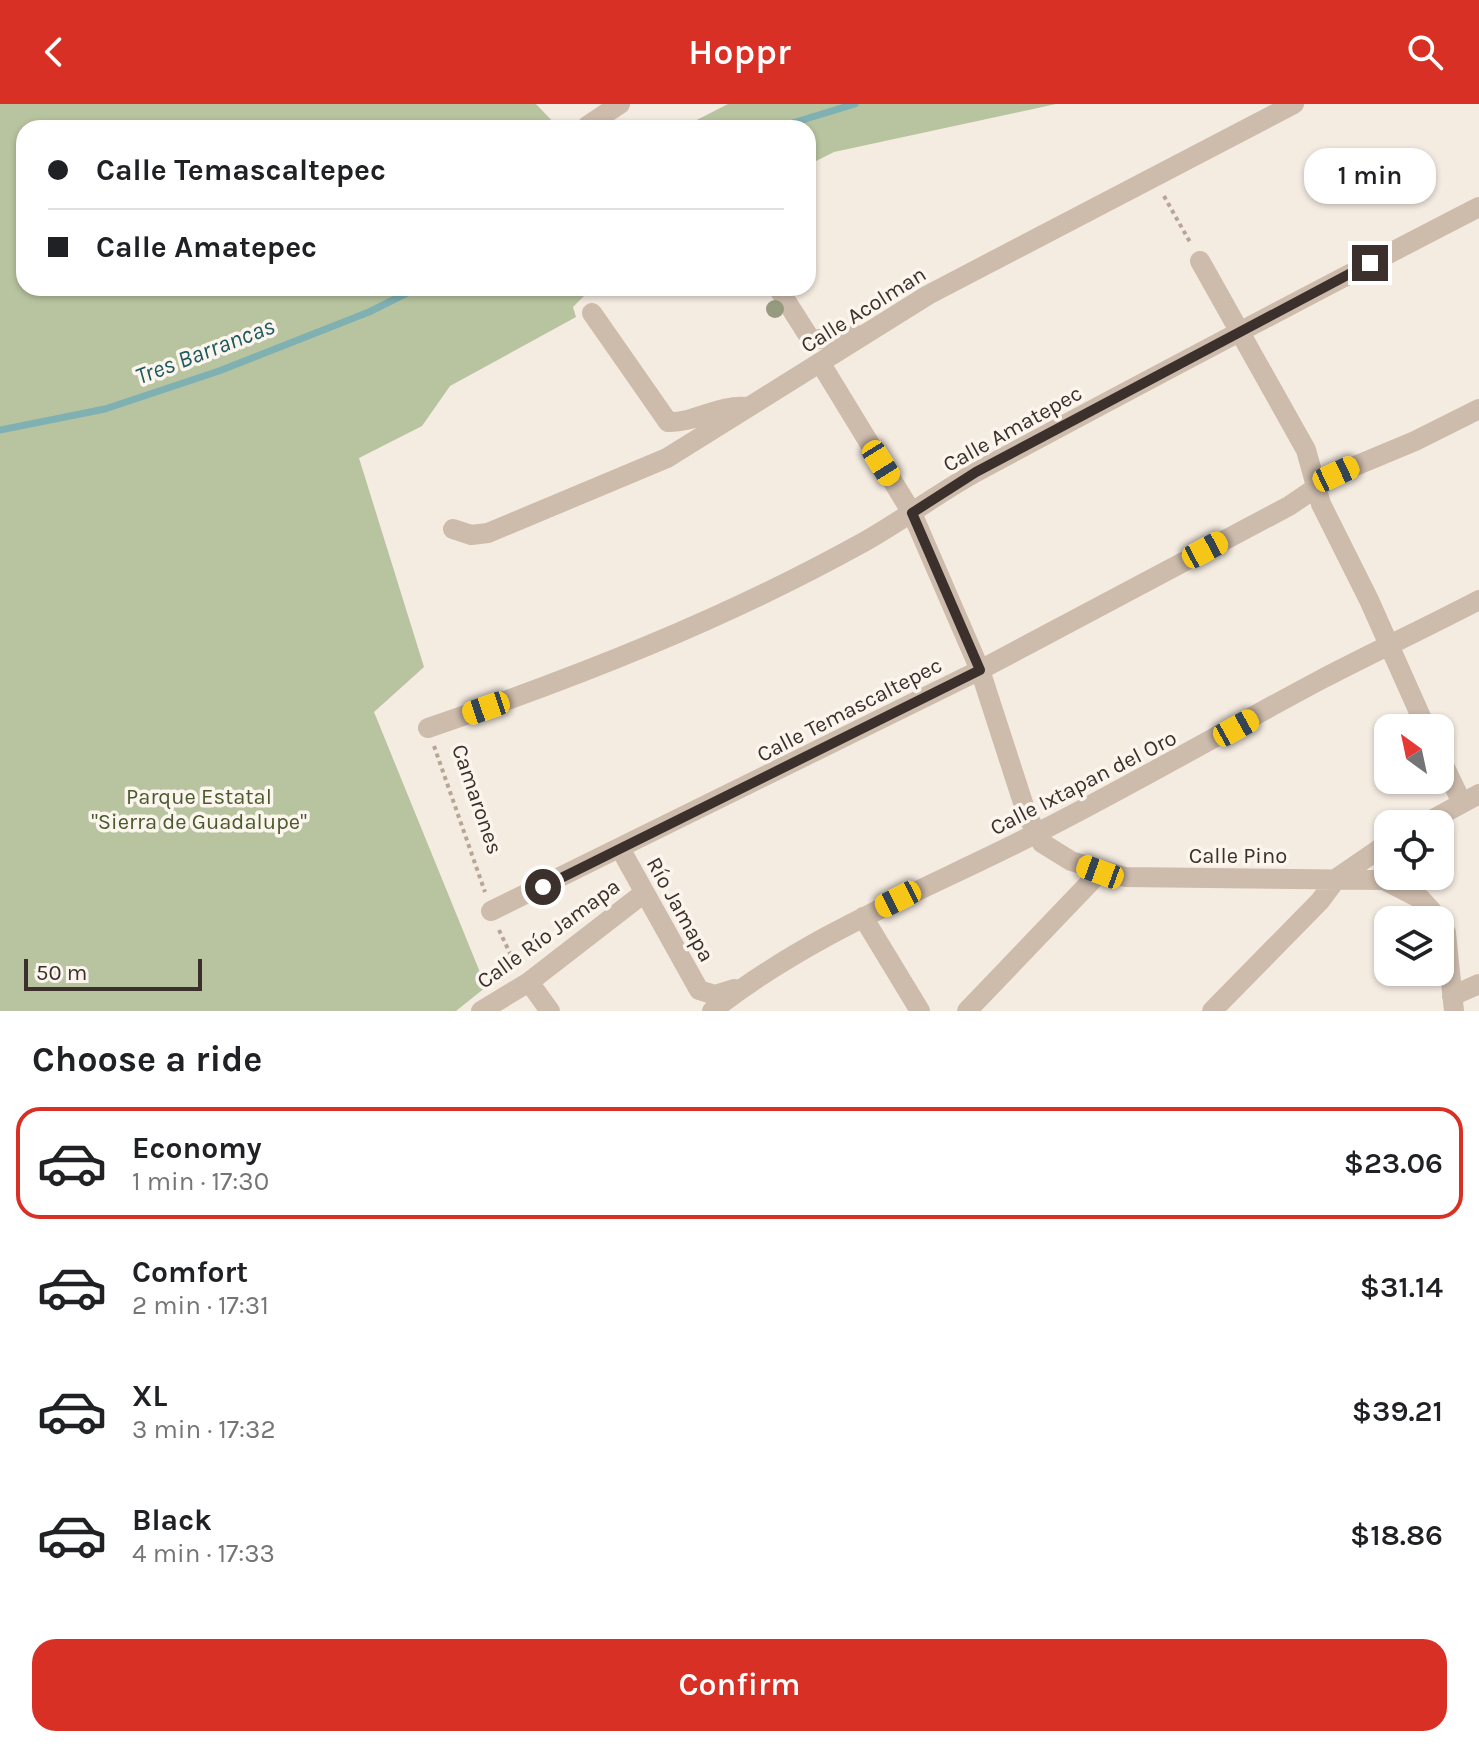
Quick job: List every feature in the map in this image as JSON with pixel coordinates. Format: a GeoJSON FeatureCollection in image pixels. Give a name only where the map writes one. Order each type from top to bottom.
{"type":"FeatureCollection","features":[{"type":"Feature","properties":{"kind":"street"},"geometry":{"type":"LineString","coordinates":[[596,120],[620,104]]}},
{"type":"Feature","properties":{"kind":"street","name":"Calle Acolman"},"geometry":{"type":"LineString","coordinates":[[453,529],[479,536],[667,458],[928,295],[1294,104]]}},
{"type":"Feature","properties":{"kind":"street","name":"Calle Amatepec"},"geometry":{"type":"LineString","coordinates":[[428,728],[573,679],[804,574],[912,513],[976,472],[1479,207]]}},
{"type":"Feature","properties":{"kind":"street"},"geometry":{"type":"LineString","coordinates":[[1200,261],[1306,450],[1316,489],[1419,714]]}},
{"type":"Feature","properties":{"kind":"street"},"geometry":{"type":"LineString","coordinates":[[783,296],[811,340],[868,334]]}},
{"type":"Feature","properties":{"kind":"street"},"geometry":{"type":"LineString","coordinates":[[592,313],[668,422],[685,421],[727,407],[751,407]]}},
{"type":"Feature","properties":{"kind":"street"},"geometry":{"type":"LineString","coordinates":[[821,364],[912,513],[980,670],[1035,834]]}},
{"type":"Feature","properties":{"kind":"street","name":"Calle Temascaltepec"},"geometry":{"type":"LineString","coordinates":[[491,911],[621,850],[980,670],[1316,489],[1336,474],[1415,441],[1479,409]]}},
{"type":"Feature","properties":{"kind":"street","name":"Calle Ixtapan del Oro"},"geometry":{"type":"LineString","coordinates":[[712,1011],[767,969],[863,917],[1035,834],[1387,645],[1479,600]]}},
{"type":"Feature","properties":{"kind":"street"},"geometry":{"type":"LineString","coordinates":[[1451,810],[1474,798],[1454,774]]}},
{"type":"Feature","properties":{"kind":"street","name":"Calle Pino"},"geometry":{"type":"LineString","coordinates":[[1035,834],[1054,853],[1100,872],[1151,879],[1368,878],[1397,884],[1427,906]]}},
{"type":"Feature","properties":{"kind":"street","name":"Río Jamapa"},"geometry":{"type":"LineString","coordinates":[[621,850],[699,990],[715,995],[746,985]]}},
{"type":"Feature","properties":{"kind":"street"},"geometry":{"type":"LineString","coordinates":[[1212,1011],[1309,912],[1337,878],[1374,853]]}},
{"type":"Feature","properties":{"kind":"street"},"geometry":{"type":"LineString","coordinates":[[967,1011],[1100,872]]}},
{"type":"Feature","properties":{"kind":"street","name":"Calle Río Jamapa"},"geometry":{"type":"LineString","coordinates":[[481,1011],[529,982],[644,893]]}},
{"type":"Feature","properties":{"kind":"street"},"geometry":{"type":"LineString","coordinates":[[863,917],[920,1011]]}},
{"type":"Feature","properties":{"kind":"street"},"geometry":{"type":"LineString","coordinates":[[529,982],[550,1011]]}},
{"type":"Feature","properties":{"kind":"street"},"geometry":{"type":"LineString","coordinates":[[1453,1003],[1479,984]]}},
{"type":"Feature","properties":{"kind":"path"},"geometry":{"type":"LineString","coordinates":[[1154,178],[1200,261]]}},
{"type":"Feature","properties":{"kind":"path","name":"Camarones"},"geometry":{"type":"LineString","coordinates":[[428,728],[491,911],[511,959],[529,982]]}},
{"type":"Feature","properties":{"kind":"green space","name":"Parque Estatal \"Sierra de Guadalupe\""},"geometry":{"type":"Polygon","coordinates":[[[0,104],[536,104],[551,120],[16,120],[16,296],[584,296],[573,307],[576,317],[450,386],[422,426],[359,458],[424,667],[374,712],[486,987],[456,1011],[0,1011],[0,104]]]}},
{"type":"Feature","properties":{"kind":"green space"},"geometry":{"type":"Polygon","coordinates":[[[728,104],[1056,104],[834,152],[816,161],[816,120],[697,120],[728,104]]]}},
{"type":"Feature","properties":{"kind":"waterway","name":"Tres Barrancas"},"geometry":{"type":"LineString","coordinates":[[802,120],[855,104]]}},
{"type":"Feature","properties":{"kind":"waterway","name":"Tres Barrancas"},"geometry":{"type":"LineString","coordinates":[[0,430],[105,409],[219,371],[369,312],[401,296]]}},
{"type":"Feature","properties":{"kind":"route"},"geometry":{"type":"LineString","coordinates":[[543,887],[980,670],[912,513],[976,472],[1370,263]]}}]}
